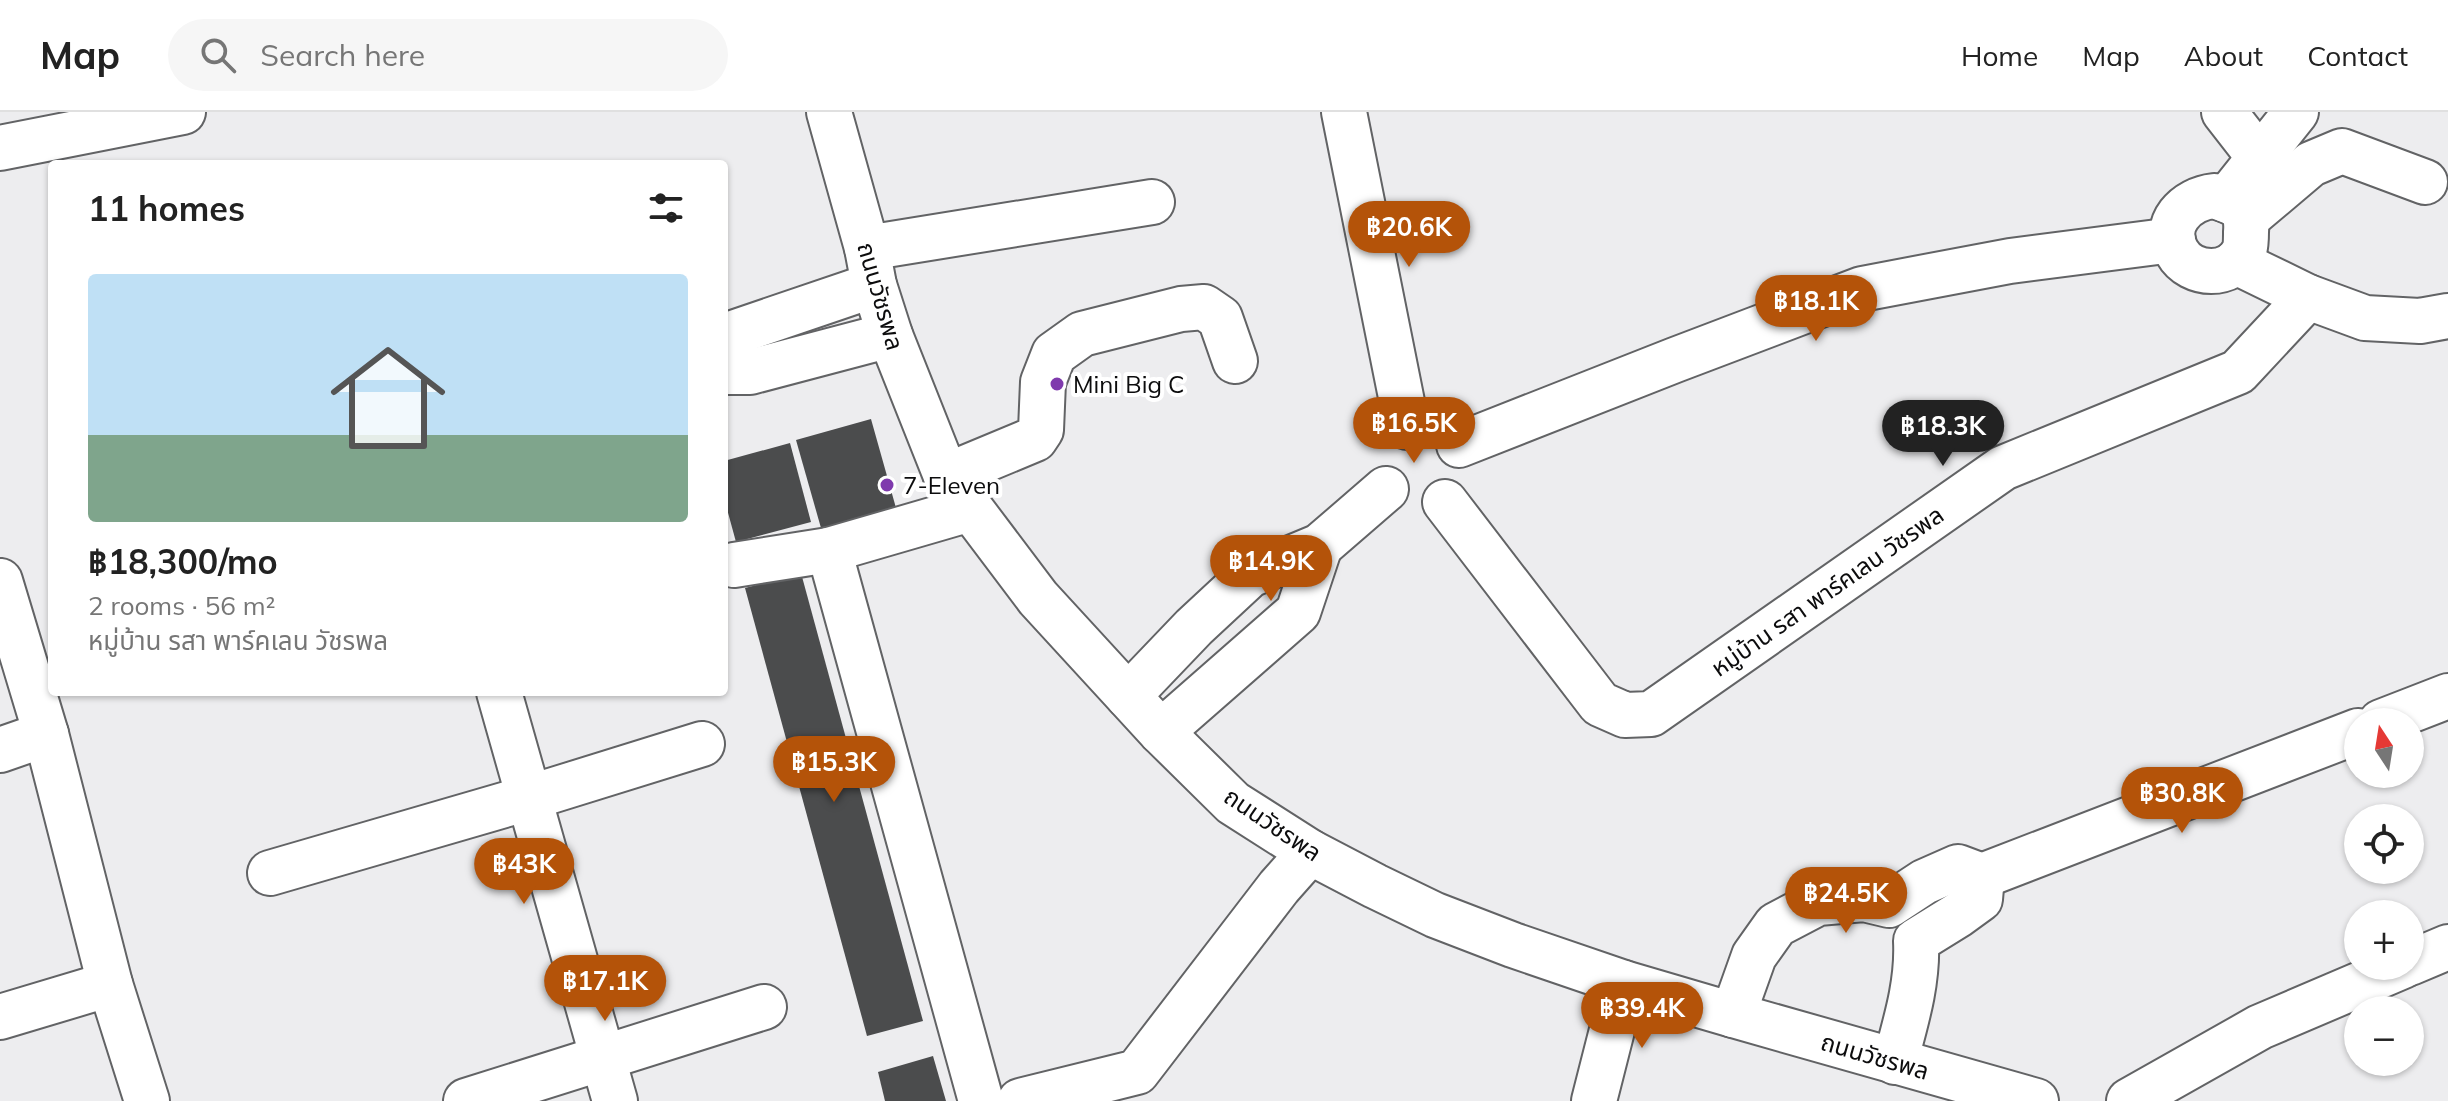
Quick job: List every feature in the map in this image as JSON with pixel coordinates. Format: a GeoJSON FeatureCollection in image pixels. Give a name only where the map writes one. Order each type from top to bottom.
{"type":"FeatureCollection","features":[{"type":"Feature","properties":{"kind":"street"},"geometry":{"type":"LineString","coordinates":[[0,148],[183,112]]}},
{"type":"Feature","properties":{"kind":"street","name":"ถนนวัชรพล"},"geometry":{"type":"LineString","coordinates":[[829,112],[890,335],[958,493],[1038,598],[1161,732],[1233,803],[1310,852],[1435,915],[1513,945],[1624,983],[2036,1101]]}},
{"type":"Feature","properties":{"kind":"street"},"geometry":{"type":"LineString","coordinates":[[1344,112],[1407,427]]}},
{"type":"Feature","properties":{"kind":"street"},"geometry":{"type":"LineString","coordinates":[[2224,112],[2259,157]]}},
{"type":"Feature","properties":{"kind":"street"},"geometry":{"type":"LineString","coordinates":[[2237,209],[2214,196],[2188,204],[2178,214],[2173,227],[2177,253],[2198,270],[2211,272],[2225,269],[2236,262],[2245,250],[2237,209],[2259,157],[2296,112]]}},
{"type":"Feature","properties":{"kind":"street"},"geometry":{"type":"LineString","coordinates":[[2237,209],[2311,164],[2342,151],[2425,182]]}},
{"type":"Feature","properties":{"kind":"street"},"geometry":{"type":"LineString","coordinates":[[728,336],[871,267],[1152,202]]}},
{"type":"Feature","properties":{"kind":"street"},"geometry":{"type":"LineString","coordinates":[[1459,445],[1862,289],[2010,261],[2173,240]]}},
{"type":"Feature","properties":{"kind":"street"},"geometry":{"type":"LineString","coordinates":[[2236,262],[2308,297],[2365,318],[2420,321],[2448,316]]}},
{"type":"Feature","properties":{"kind":"street","name":"หมู่บ้าน รสา พาร์คเลน วัชรพล"},"geometry":{"type":"LineString","coordinates":[[1445,502],[1600,704],[1625,715],[1651,714],[2003,468],[2238,372],[2308,297]]}},
{"type":"Feature","properties":{"kind":"street"},"geometry":{"type":"LineString","coordinates":[[734,565],[829,550],[958,493],[1035,439],[1041,430],[1043,382],[1054,354],[1082,334],[1181,309],[1204,307],[1220,318],[1235,361]]}},
{"type":"Feature","properties":{"kind":"street"},"geometry":{"type":"LineString","coordinates":[[728,372],[750,372],[890,335]]}},
{"type":"Feature","properties":{"kind":"street"},"geometry":{"type":"LineString","coordinates":[[1419,423],[1442,429],[1459,445],[1464,457],[1465,470],[1461,482],[1445,502],[1433,507],[1406,505],[1386,489],[1381,478],[1379,465],[1387,441],[1407,427],[1419,423]]}},
{"type":"Feature","properties":{"kind":"street"},"geometry":{"type":"LineString","coordinates":[[1128,696],[1194,627],[1250,575],[1320,546],[1386,489]]}},
{"type":"Feature","properties":{"kind":"street"},"geometry":{"type":"LineString","coordinates":[[1161,732],[1298,612],[1320,546]]}},
{"type":"Feature","properties":{"kind":"street"},"geometry":{"type":"LineString","coordinates":[[829,550],[981,1101]]}},
{"type":"Feature","properties":{"kind":"street"},"geometry":{"type":"LineString","coordinates":[[0,581],[46,734],[110,984],[147,1101]]}},
{"type":"Feature","properties":{"kind":"street"},"geometry":{"type":"LineString","coordinates":[[500,696],[615,1101]]}},
{"type":"Feature","properties":{"kind":"street"},"geometry":{"type":"LineString","coordinates":[[2417,708],[2448,696]]}},
{"type":"Feature","properties":{"kind":"street"},"geometry":{"type":"LineString","coordinates":[[0,750],[46,734]]}},
{"type":"Feature","properties":{"kind":"street"},"geometry":{"type":"LineString","coordinates":[[1889,905],[1924,882],[1958,867],[1982,876],[2344,736]]}},
{"type":"Feature","properties":{"kind":"street"},"geometry":{"type":"LineString","coordinates":[[270,873],[702,744]]}},
{"type":"Feature","properties":{"kind":"street"},"geometry":{"type":"LineString","coordinates":[[1020,1101],[1137,1072],[1279,887],[1310,852]]}},
{"type":"Feature","properties":{"kind":"street"},"geometry":{"type":"LineString","coordinates":[[1916,941],[1980,899],[1982,876]]}},
{"type":"Feature","properties":{"kind":"street"},"geometry":{"type":"LineString","coordinates":[[1733,1015],[1754,956],[1776,925],[1818,903],[1864,899],[1889,905],[1916,941],[1917,966],[1913,997],[1895,1062]]}},
{"type":"Feature","properties":{"kind":"street"},"geometry":{"type":"LineString","coordinates":[[2424,957],[2448,947]]}},
{"type":"Feature","properties":{"kind":"street"},"geometry":{"type":"LineString","coordinates":[[2129,1101],[2260,1027],[2370,980]]}},
{"type":"Feature","properties":{"kind":"street"},"geometry":{"type":"LineString","coordinates":[[1594,1101],[1624,983]]}},
{"type":"Feature","properties":{"kind":"street"},"geometry":{"type":"LineString","coordinates":[[0,1017],[110,984]]}},
{"type":"Feature","properties":{"kind":"street"},"geometry":{"type":"LineString","coordinates":[[466,1101],[764,1007]]}},
{"type":"Feature","properties":{"kind":"building"},"geometry":{"type":"Polygon","coordinates":[[[871,419],[896,508],[821,528],[796,440],[871,419]]]}},
{"type":"Feature","properties":{"kind":"building"},"geometry":{"type":"Polygon","coordinates":[[[790,443],[811,522],[736,542],[728,513],[728,460],[790,443]]]}},
{"type":"Feature","properties":{"kind":"building"},"geometry":{"type":"Polygon","coordinates":[[[801,573],[923,1021],[867,1036],[745,588],[801,573]]]}},
{"type":"Feature","properties":{"kind":"building"},"geometry":{"type":"Polygon","coordinates":[[[933,1056],[946,1101],[885,1101],[878,1072],[933,1056]]]}},
{"type":"Feature","properties":{"kind":"place","name":"Mini Big C"},"geometry":{"type":"Point","coordinates":[1057,384]}},
{"type":"Feature","properties":{"kind":"place","name":"7-Eleven"},"geometry":{"type":"Point","coordinates":[887,485]}}]}
